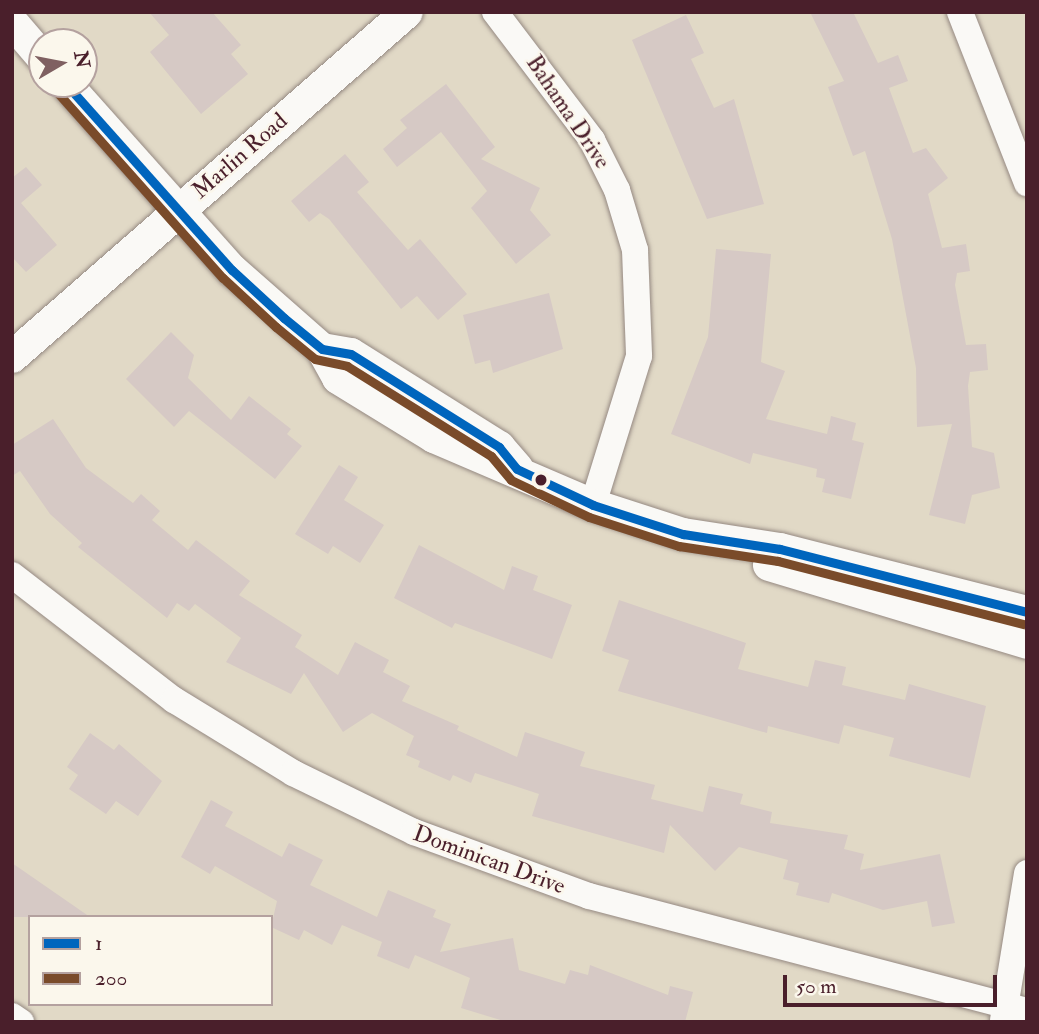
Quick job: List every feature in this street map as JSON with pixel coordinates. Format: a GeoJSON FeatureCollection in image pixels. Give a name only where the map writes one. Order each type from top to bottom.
{"type":"FeatureCollection","features":[{"type":"Feature","properties":{"kind":"street","name":"Marlin Road"},"geometry":{"type":"LineString","coordinates":[[12,357],[407,12]]}},
{"type":"Feature","properties":{"kind":"street","name":"Bahama Drive"},"geometry":{"type":"LineString","coordinates":[[495,12],[592,140],[617,190],[635,250],[639,355],[593,505]]}},
{"type":"Feature","properties":{"kind":"street"},"geometry":{"type":"LineString","coordinates":[[960,12],[1027,183]]}},
{"type":"Feature","properties":{"kind":"street"},"geometry":{"type":"LineString","coordinates":[[12,22],[28,41]]}},
{"type":"Feature","properties":{"kind":"street"},"geometry":{"type":"LineString","coordinates":[[78,98],[232,270],[322,349],[351,354],[499,447],[517,469],[593,505],[731,545],[780,549],[1027,612]]}},
{"type":"Feature","properties":{"kind":"street"},"geometry":{"type":"LineString","coordinates":[[731,545],[776,569],[1027,643]]}},
{"type":"Feature","properties":{"kind":"street","name":"Dominican Drive"},"geometry":{"type":"LineString","coordinates":[[12,575],[174,700],[293,773],[414,832],[600,899],[1011,1013]]}},
{"type":"Feature","properties":{"kind":"street"},"geometry":{"type":"LineString","coordinates":[[1011,1013],[1027,873]]}},
{"type":"Feature","properties":{"kind":"street"},"geometry":{"type":"LineString","coordinates":[[12,1016],[21,1022]]}},
{"type":"Feature","properties":{"kind":"building"},"geometry":{"type":"Polygon","coordinates":[[[149,12],[212,12],[241,45],[231,54],[248,74],[201,114],[150,52],[169,35],[149,12]]]}},
{"type":"Feature","properties":{"kind":"building"},"geometry":{"type":"Polygon","coordinates":[[[810,12],[853,12],[878,63],[898,55],[908,81],[889,88],[913,153],[926,148],[948,178],[928,194],[942,248],[966,244],[970,271],[957,273],[955,285],[966,345],[986,344],[988,370],[970,372],[968,386],[972,447],[994,453],[1000,488],[972,495],[965,524],[929,515],[952,424],[917,427],[916,368],[892,239],[865,151],[853,156],[828,87],[844,81],[810,12]]]}},
{"type":"Feature","properties":{"kind":"building"},"geometry":{"type":"Polygon","coordinates":[[[686,15],[704,53],[691,59],[714,108],[734,99],[764,204],[707,219],[632,40],[686,15]]]}},
{"type":"Feature","properties":{"kind":"building"},"geometry":{"type":"Polygon","coordinates":[[[446,84],[495,147],[481,159],[540,188],[530,210],[551,235],[516,264],[471,208],[487,191],[441,132],[397,167],[383,149],[407,128],[400,120],[446,84]]]}},
{"type":"Feature","properties":{"kind":"building"},"geometry":{"type":"Polygon","coordinates":[[[345,154],[369,182],[357,192],[408,250],[420,239],[467,294],[438,320],[417,296],[401,309],[329,219],[320,213],[309,222],[291,201],[345,154]]]}},
{"type":"Feature","properties":{"kind":"building"},"geometry":{"type":"Polygon","coordinates":[[[26,167],[42,185],[21,203],[57,245],[26,272],[12,257],[12,178],[26,167]]]}},
{"type":"Feature","properties":{"kind":"building"},"geometry":{"type":"Polygon","coordinates":[[[716,249],[771,254],[761,362],[785,371],[766,419],[827,434],[831,416],[856,423],[852,440],[864,443],[851,499],[822,492],[825,479],[816,477],[817,469],[753,453],[750,464],[671,434],[708,337],[716,249]]]}},
{"type":"Feature","properties":{"kind":"building"},"geometry":{"type":"Polygon","coordinates":[[[549,293],[563,349],[493,373],[490,360],[475,364],[463,315],[549,293]]]}},
{"type":"Feature","properties":{"kind":"building"},"geometry":{"type":"Polygon","coordinates":[[[171,332],[194,355],[188,378],[231,420],[249,396],[291,429],[287,434],[302,446],[275,479],[189,411],[174,427],[126,379],[171,332]]]}},
{"type":"Feature","properties":{"kind":"building"},"geometry":{"type":"Polygon","coordinates":[[[53,419],[86,468],[133,503],[141,494],[160,511],[152,520],[188,550],[196,540],[250,581],[239,595],[302,635],[295,647],[338,675],[355,642],[389,660],[383,672],[410,686],[402,701],[459,726],[457,730],[517,757],[525,732],[585,752],[580,766],[655,785],[651,799],[703,812],[709,786],[743,794],[740,804],[772,812],[770,823],[848,835],[844,849],[864,854],[860,870],[940,854],[955,923],[932,927],[927,901],[883,910],[832,893],[829,903],[796,895],[799,883],[783,879],[788,860],[739,847],[715,871],[670,825],[664,853],[532,816],[539,794],[475,773],[471,783],[453,775],[450,781],[418,767],[420,761],[406,755],[414,736],[372,713],[343,732],[304,673],[291,694],[226,662],[241,638],[195,604],[189,611],[177,603],[167,618],[78,547],[82,543],[50,514],[20,471],[12,476],[12,445],[53,419]]]}},
{"type":"Feature","properties":{"kind":"building"},"geometry":{"type":"Polygon","coordinates":[[[339,465],[358,477],[344,500],[384,525],[360,563],[333,546],[328,554],[295,534],[339,465]]]}},
{"type":"Feature","properties":{"kind":"building"},"geometry":{"type":"Polygon","coordinates":[[[419,545],[504,590],[512,566],[538,576],[533,590],[572,605],[552,659],[455,623],[452,628],[394,598],[419,545]]]}},
{"type":"Feature","properties":{"kind":"building"},"geometry":{"type":"Polygon","coordinates":[[[619,600],[746,643],[738,669],[808,687],[815,660],[846,667],[842,685],[905,700],[909,684],[986,706],[970,778],[889,756],[894,738],[844,725],[839,744],[768,726],[767,733],[618,691],[629,660],[602,651],[619,600]]]}},
{"type":"Feature","properties":{"kind":"building"},"geometry":{"type":"Polygon","coordinates":[[[90,733],[114,750],[119,744],[162,781],[138,816],[116,801],[106,814],[69,789],[78,775],[67,767],[90,733]]]}},
{"type":"Feature","properties":{"kind":"building"},"geometry":{"type":"Polygon","coordinates":[[[211,800],[233,812],[225,826],[282,857],[289,843],[323,860],[310,885],[377,917],[388,890],[436,910],[433,917],[451,924],[440,952],[513,938],[519,970],[565,984],[570,970],[588,975],[590,965],[668,995],[670,986],[693,992],[685,1022],[507,1022],[461,1008],[470,978],[415,955],[409,969],[377,956],[382,942],[342,925],[332,945],[304,930],[299,940],[273,928],[277,901],[215,866],[210,874],[181,857],[211,800]]]}},
{"type":"Feature","properties":{"kind":"building"},"geometry":{"type":"Polygon","coordinates":[[[12,863],[87,915],[28,915],[12,917],[12,863]]]}},
{"type":"Feature","properties":{"kind":"transit line","name":"200"},"geometry":{"type":"LineString","coordinates":[[62,98],[223,278],[276,327],[315,359],[347,366],[491,456],[511,480],[589,517],[679,546],[778,561],[1024,624]]}},
{"type":"Feature","properties":{"kind":"transit line","name":"1"},"geometry":{"type":"LineString","coordinates":[[78,98],[232,270],[284,318],[322,349],[351,354],[499,447],[517,469],[593,505],[683,534],[780,549],[1027,612]]}}]}
